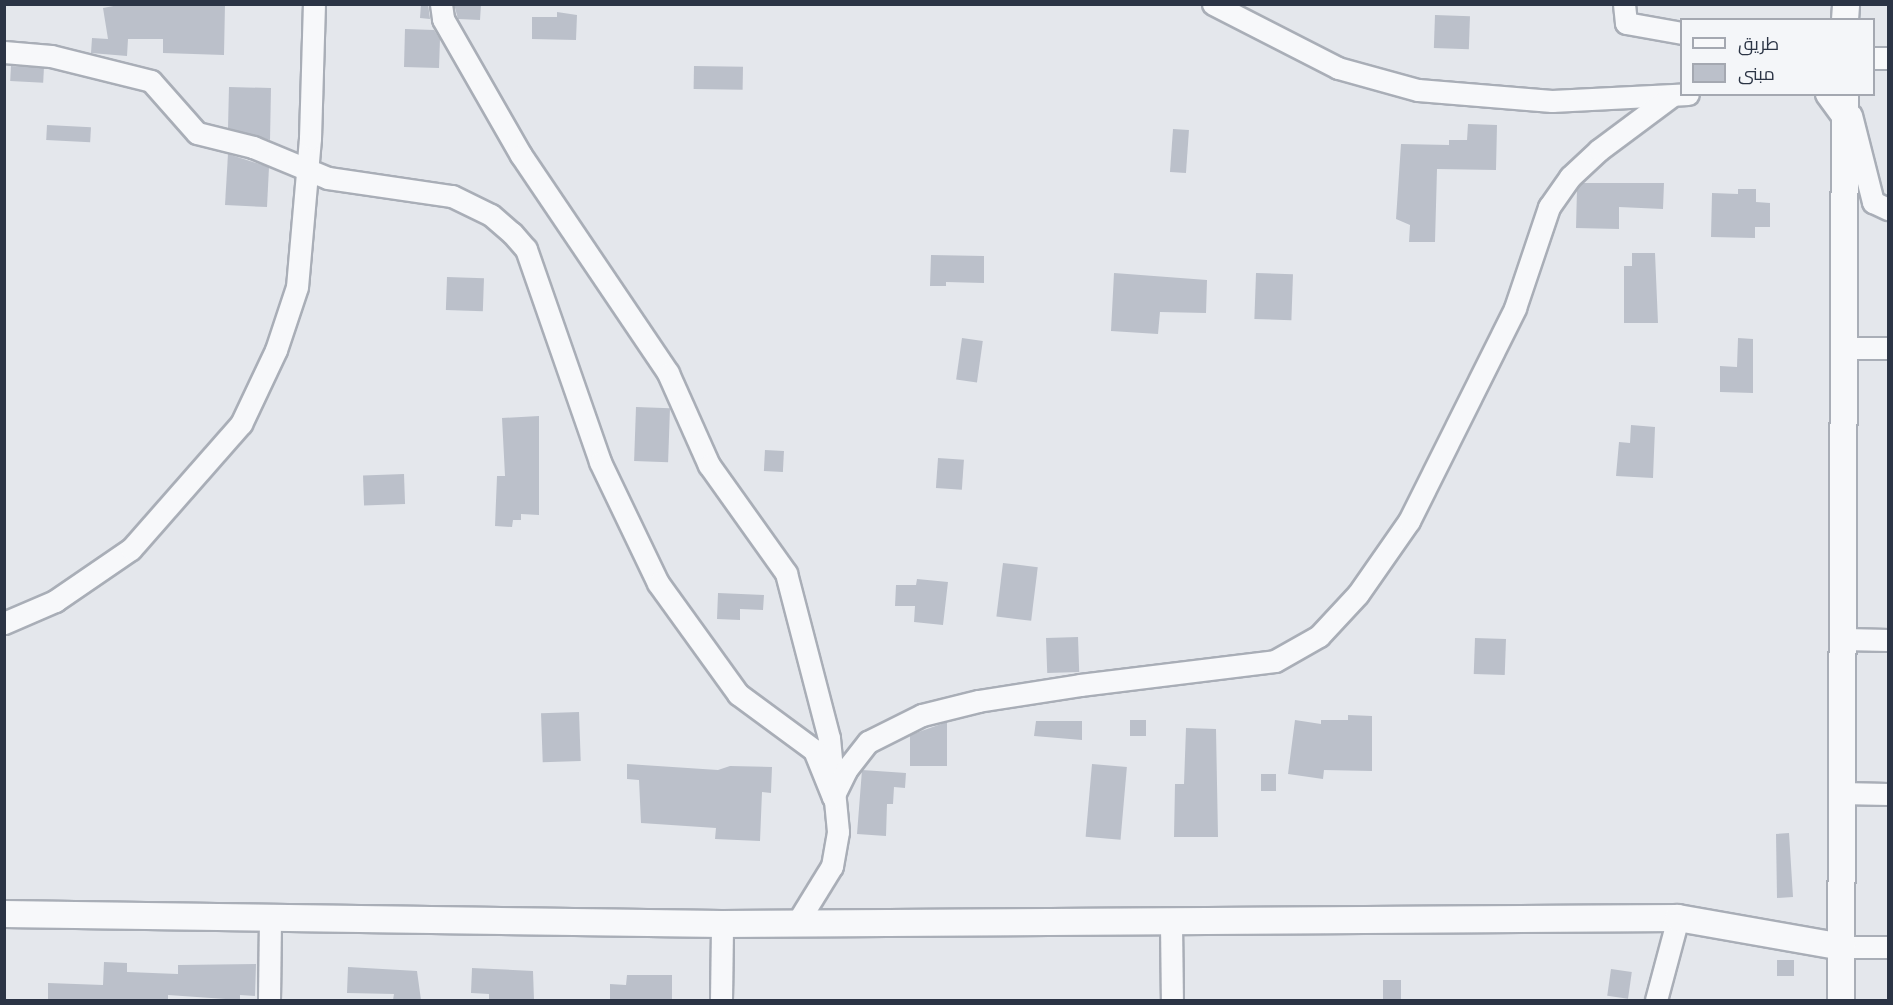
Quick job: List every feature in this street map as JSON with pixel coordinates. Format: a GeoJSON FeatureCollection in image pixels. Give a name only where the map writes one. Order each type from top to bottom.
{"type":"FeatureCollection","features":[{"type":"Feature","properties":{"kind":"street"},"geometry":{"type":"LineString","coordinates":[[4,623],[55,601],[131,549],[241,424],[276,350],[297,287],[310,138],[314,4]]}},
{"type":"Feature","properties":{"kind":"street"},"geometry":{"type":"LineString","coordinates":[[441,4],[443,19],[521,155],[668,373],[709,465],[786,573],[830,738],[833,797],[838,832],[832,866],[796,923]]}},
{"type":"Feature","properties":{"kind":"street"},"geometry":{"type":"LineString","coordinates":[[1213,4],[1338,68],[1418,90],[1552,101],[1679,96]]}},
{"type":"Feature","properties":{"kind":"street"},"geometry":{"type":"LineString","coordinates":[[1624,4],[1626,23],[1680,33]]}},
{"type":"Feature","properties":{"kind":"street"},"geometry":{"type":"LineString","coordinates":[[4,52],[51,56],[151,81],[197,133],[253,147],[328,178],[356,185],[426,189],[452,196],[491,215],[526,249],[600,462],[658,583],[738,694],[814,750],[833,797]]}},
{"type":"Feature","properties":{"kind":"street"},"geometry":{"type":"LineString","coordinates":[[833,797],[846,770],[868,742],[922,715],[978,701],[1080,685],[1275,661],[1319,636],[1358,594],[1409,521],[1515,308],[1549,207],[1570,177],[1599,150],[1679,96]]}},
{"type":"Feature","properties":{"kind":"street"},"geometry":{"type":"LineString","coordinates":[[1830,96],[1845,103],[1873,202],[1888,209]]}},
{"type":"Feature","properties":{"kind":"street"},"geometry":{"type":"LineString","coordinates":[[1841,1000],[1845,103]]}},
{"type":"Feature","properties":{"kind":"street"},"geometry":{"type":"LineString","coordinates":[[1843,348],[1888,348]]}},
{"type":"Feature","properties":{"kind":"street"},"geometry":{"type":"LineString","coordinates":[[1844,639],[1888,640]]}},
{"type":"Feature","properties":{"kind":"street"},"geometry":{"type":"LineString","coordinates":[[1841,793],[1888,794]]}},
{"type":"Feature","properties":{"kind":"street"},"geometry":{"type":"LineString","coordinates":[[4,914],[722,924],[1171,923],[1678,918],[1842,947],[1888,947]]}},
{"type":"Feature","properties":{"kind":"street"},"geometry":{"type":"LineString","coordinates":[[1656,1000],[1678,918]]}},
{"type":"Feature","properties":{"kind":"street"},"geometry":{"type":"LineString","coordinates":[[268,1000],[270,919]]}},
{"type":"Feature","properties":{"kind":"street"},"geometry":{"type":"LineString","coordinates":[[1171,923],[1172,1000]]}},
{"type":"Feature","properties":{"kind":"street"},"geometry":{"type":"LineString","coordinates":[[721,1000],[722,924]]}},
{"type":"Feature","properties":{"kind":"building"},"geometry":{"type":"Polygon","coordinates":[[[124,4],[225,4],[224,55],[163,53],[163,39],[128,39],[127,56],[91,53],[92,38],[108,39],[103,8],[124,4]]]}},
{"type":"Feature","properties":{"kind":"building"},"geometry":{"type":"Polygon","coordinates":[[[421,4],[428,4],[430,19],[420,18],[421,4]]]}},
{"type":"Feature","properties":{"kind":"building"},"geometry":{"type":"Polygon","coordinates":[[[454,4],[481,4],[480,20],[458,19],[454,4]]]}},
{"type":"Feature","properties":{"kind":"building"},"geometry":{"type":"Polygon","coordinates":[[[557,12],[577,15],[576,40],[532,39],[532,17],[557,17],[557,12]]]}},
{"type":"Feature","properties":{"kind":"building"},"geometry":{"type":"Polygon","coordinates":[[[1435,15],[1470,16],[1469,49],[1434,48],[1435,15]]]}},
{"type":"Feature","properties":{"kind":"building"},"geometry":{"type":"Polygon","coordinates":[[[405,29],[434,30],[440,39],[439,68],[404,67],[405,29]]]}},
{"type":"Feature","properties":{"kind":"building"},"geometry":{"type":"Polygon","coordinates":[[[11,66],[44,68],[43,83],[10,81],[11,66]]]}},
{"type":"Feature","properties":{"kind":"building"},"geometry":{"type":"Polygon","coordinates":[[[694,66],[743,67],[743,90],[694,89],[694,66]]]}},
{"type":"Feature","properties":{"kind":"building"},"geometry":{"type":"Polygon","coordinates":[[[229,87],[271,88],[270,140],[228,128],[229,87]]]}},
{"type":"Feature","properties":{"kind":"building"},"geometry":{"type":"Polygon","coordinates":[[[1468,124],[1497,125],[1496,170],[1437,169],[1435,242],[1409,242],[1410,225],[1396,219],[1401,144],[1449,145],[1449,140],[1467,140],[1468,124]]]}},
{"type":"Feature","properties":{"kind":"building"},"geometry":{"type":"Polygon","coordinates":[[[47,125],[91,127],[90,142],[46,140],[47,125]]]}},
{"type":"Feature","properties":{"kind":"building"},"geometry":{"type":"Polygon","coordinates":[[[1173,129],[1189,130],[1186,173],[1170,172],[1173,129]]]}},
{"type":"Feature","properties":{"kind":"building"},"geometry":{"type":"Polygon","coordinates":[[[228,154],[269,167],[267,207],[225,205],[228,154]]]}},
{"type":"Feature","properties":{"kind":"building"},"geometry":{"type":"Polygon","coordinates":[[[1583,183],[1664,183],[1663,209],[1619,207],[1619,229],[1576,228],[1577,189],[1583,183]]]}},
{"type":"Feature","properties":{"kind":"building"},"geometry":{"type":"Polygon","coordinates":[[[1738,189],[1756,189],[1756,202],[1770,203],[1770,227],[1755,227],[1755,238],[1711,237],[1712,193],[1738,194],[1738,189]]]}},
{"type":"Feature","properties":{"kind":"building"},"geometry":{"type":"Polygon","coordinates":[[[1632,253],[1655,253],[1658,323],[1624,323],[1624,266],[1632,266],[1632,253]]]}},
{"type":"Feature","properties":{"kind":"building"},"geometry":{"type":"Polygon","coordinates":[[[931,255],[984,256],[984,283],[946,282],[946,286],[930,286],[931,255]]]}},
{"type":"Feature","properties":{"kind":"building"},"geometry":{"type":"Polygon","coordinates":[[[1114,273],[1207,280],[1206,313],[1160,312],[1158,334],[1111,331],[1114,273]]]}},
{"type":"Feature","properties":{"kind":"building"},"geometry":{"type":"Polygon","coordinates":[[[1256,273],[1293,274],[1291,320],[1254,319],[1256,273]]]}},
{"type":"Feature","properties":{"kind":"building"},"geometry":{"type":"Polygon","coordinates":[[[447,277],[484,278],[483,311],[446,310],[447,277]]]}},
{"type":"Feature","properties":{"kind":"building"},"geometry":{"type":"Polygon","coordinates":[[[962,338],[983,341],[977,383],[956,380],[962,338]]]}},
{"type":"Feature","properties":{"kind":"building"},"geometry":{"type":"Polygon","coordinates":[[[1738,338],[1753,339],[1753,393],[1720,392],[1720,366],[1737,367],[1738,338]]]}},
{"type":"Feature","properties":{"kind":"building"},"geometry":{"type":"Polygon","coordinates":[[[636,407],[670,408],[668,462],[634,461],[636,407]]]}},
{"type":"Feature","properties":{"kind":"building"},"geometry":{"type":"Polygon","coordinates":[[[539,416],[539,515],[521,514],[521,520],[513,520],[512,527],[495,526],[497,476],[505,476],[502,418],[539,416]]]}},
{"type":"Feature","properties":{"kind":"building"},"geometry":{"type":"Polygon","coordinates":[[[1631,425],[1655,427],[1653,478],[1616,476],[1619,442],[1630,443],[1631,425]]]}},
{"type":"Feature","properties":{"kind":"building"},"geometry":{"type":"Polygon","coordinates":[[[765,450],[784,451],[783,472],[764,471],[765,450]]]}},
{"type":"Feature","properties":{"kind":"building"},"geometry":{"type":"Polygon","coordinates":[[[938,458],[964,460],[962,490],[936,488],[938,458]]]}},
{"type":"Feature","properties":{"kind":"building"},"geometry":{"type":"Polygon","coordinates":[[[404,474],[405,504],[364,505],[363,475],[404,474]]]}},
{"type":"Feature","properties":{"kind":"building"},"geometry":{"type":"Polygon","coordinates":[[[1003,563],[1038,567],[1031,621],[996,617],[1003,563]]]}},
{"type":"Feature","properties":{"kind":"building"},"geometry":{"type":"Polygon","coordinates":[[[917,579],[948,582],[943,625],[914,622],[915,606],[895,606],[896,585],[916,585],[917,579]]]}},
{"type":"Feature","properties":{"kind":"building"},"geometry":{"type":"Polygon","coordinates":[[[718,593],[764,595],[763,610],[740,609],[740,620],[717,619],[718,593]]]}},
{"type":"Feature","properties":{"kind":"building"},"geometry":{"type":"Polygon","coordinates":[[[1078,637],[1079,672],[1047,673],[1046,638],[1078,637]]]}},
{"type":"Feature","properties":{"kind":"building"},"geometry":{"type":"Polygon","coordinates":[[[1475,638],[1506,639],[1505,675],[1474,674],[1475,638]]]}},
{"type":"Feature","properties":{"kind":"building"},"geometry":{"type":"Polygon","coordinates":[[[579,712],[581,761],[543,762],[541,713],[579,712]]]}},
{"type":"Feature","properties":{"kind":"building"},"geometry":{"type":"Polygon","coordinates":[[[1348,715],[1372,716],[1372,771],[1324,770],[1323,779],[1288,774],[1295,720],[1321,724],[1321,720],[1348,720],[1348,715]]]}},
{"type":"Feature","properties":{"kind":"building"},"geometry":{"type":"Polygon","coordinates":[[[1130,720],[1146,720],[1146,736],[1130,736],[1130,720]]]}},
{"type":"Feature","properties":{"kind":"building"},"geometry":{"type":"Polygon","coordinates":[[[1036,721],[1082,721],[1082,740],[1034,736],[1036,721]]]}},
{"type":"Feature","properties":{"kind":"building"},"geometry":{"type":"Polygon","coordinates":[[[947,722],[947,766],[910,766],[910,735],[947,722]]]}},
{"type":"Feature","properties":{"kind":"building"},"geometry":{"type":"Polygon","coordinates":[[[1186,728],[1216,729],[1218,837],[1174,837],[1175,784],[1184,784],[1186,728]]]}},
{"type":"Feature","properties":{"kind":"building"},"geometry":{"type":"Polygon","coordinates":[[[627,764],[718,770],[730,766],[772,767],[771,793],[762,792],[760,841],[715,839],[716,828],[641,823],[639,780],[627,779],[627,764]]]}},
{"type":"Feature","properties":{"kind":"building"},"geometry":{"type":"Polygon","coordinates":[[[1092,764],[1127,767],[1121,840],[1086,837],[1092,764]]]}},
{"type":"Feature","properties":{"kind":"building"},"geometry":{"type":"Polygon","coordinates":[[[862,770],[906,773],[905,788],[894,787],[893,804],[887,804],[886,836],[857,834],[862,770]]]}},
{"type":"Feature","properties":{"kind":"building"},"geometry":{"type":"Polygon","coordinates":[[[1261,774],[1276,774],[1276,791],[1261,791],[1261,774]]]}},
{"type":"Feature","properties":{"kind":"building"},"geometry":{"type":"Polygon","coordinates":[[[1789,833],[1793,897],[1777,898],[1776,834],[1789,833]]]}},
{"type":"Feature","properties":{"kind":"building"},"geometry":{"type":"Polygon","coordinates":[[[1777,960],[1794,960],[1794,976],[1777,976],[1777,960]]]}},
{"type":"Feature","properties":{"kind":"building"},"geometry":{"type":"Polygon","coordinates":[[[104,962],[127,963],[127,972],[178,974],[178,965],[256,964],[255,996],[240,995],[240,1000],[168,995],[168,1000],[48,1000],[48,983],[103,985],[104,962]]]}},
{"type":"Feature","properties":{"kind":"building"},"geometry":{"type":"Polygon","coordinates":[[[348,967],[417,971],[421,1000],[393,1000],[394,994],[347,993],[348,967]]]}},
{"type":"Feature","properties":{"kind":"building"},"geometry":{"type":"Polygon","coordinates":[[[472,968],[533,971],[534,1000],[489,1000],[489,994],[471,993],[472,968]]]}},
{"type":"Feature","properties":{"kind":"building"},"geometry":{"type":"Polygon","coordinates":[[[1611,969],[1632,972],[1628,999],[1607,996],[1611,969]]]}},
{"type":"Feature","properties":{"kind":"building"},"geometry":{"type":"Polygon","coordinates":[[[627,975],[672,975],[672,1000],[610,1000],[610,984],[626,985],[627,975]]]}},
{"type":"Feature","properties":{"kind":"building"},"geometry":{"type":"Polygon","coordinates":[[[1383,980],[1401,980],[1401,1000],[1383,1000],[1383,980]]]}}]}
